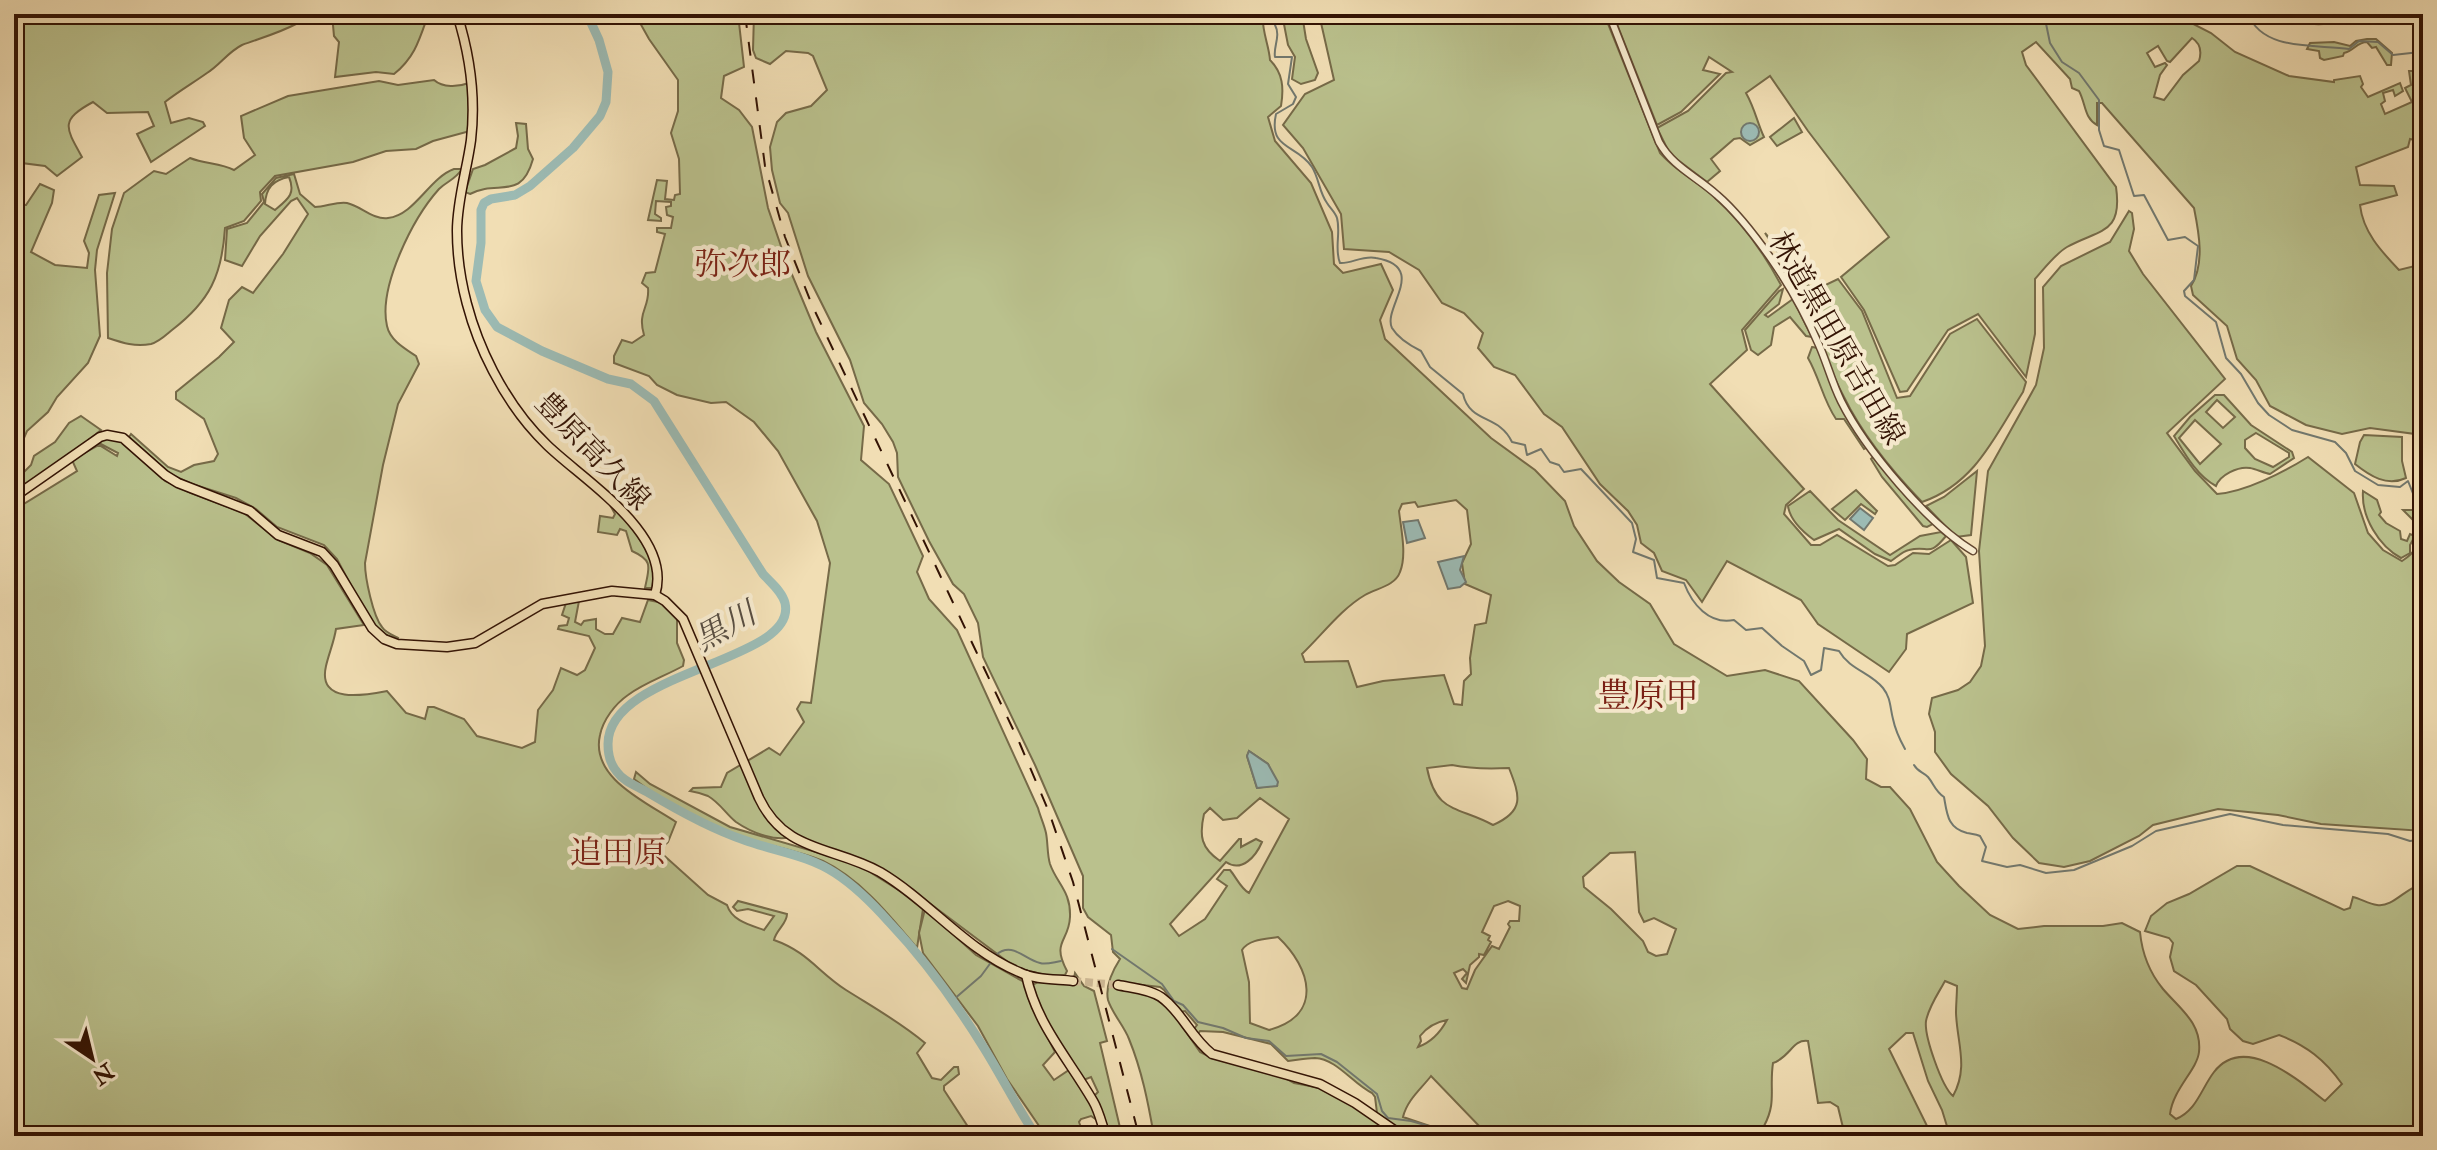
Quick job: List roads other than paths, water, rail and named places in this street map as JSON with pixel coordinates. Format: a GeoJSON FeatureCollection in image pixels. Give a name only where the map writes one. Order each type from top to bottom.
{"type":"FeatureCollection","features":[{"type":"Feature","properties":{"kind":"main road","name":"豊原高久線"},"geometry":{"type":"LineString","coordinates":[[457,14],[468,49],[473,102],[471,142],[458,211],[457,244],[473,326],[502,388],[534,431],[615,505],[653,554],[659,572],[655,595]]}},
{"type":"Feature","properties":{"kind":"main road"},"geometry":{"type":"LineString","coordinates":[[14,497],[100,437],[123,438],[133,443],[165,475],[178,483],[250,511],[278,535],[322,552],[334,565],[372,628],[389,642],[404,646],[447,647],[475,643],[532,609],[557,601],[612,591],[655,595],[678,612],[765,810],[781,830],[795,840],[879,872],[996,961],[1026,975],[1073,981]]}},
{"type":"Feature","properties":{"kind":"main road"},"geometry":{"type":"LineString","coordinates":[[1026,975],[1030,992],[1054,1043],[1095,1105],[1106,1136]]}},
{"type":"Feature","properties":{"kind":"main road"},"geometry":{"type":"LineString","coordinates":[[1118,985],[1159,996],[1200,1045],[1212,1054],[1320,1084],[1355,1103],[1403,1136]]}},
{"type":"Feature","properties":{"kind":"street","name":"林道黒田原吉田線"},"geometry":{"type":"LineString","coordinates":[[1609,14],[1666,155],[1728,205],[1771,258],[1801,308],[1841,401],[1852,419],[1923,510],[1943,530],[1973,551]]}},
{"type":"Feature","properties":{"kind":"water"},"geometry":{"type":"Polygon","coordinates":[[[1746,123],[1754,123],[1759,132],[1757,139],[1746,141],[1741,136],[1741,128],[1746,123]]]}},
{"type":"Feature","properties":{"kind":"water"},"geometry":{"type":"Polygon","coordinates":[[[1860,508],[1873,518],[1864,530],[1850,519],[1860,508]]]}},
{"type":"Feature","properties":{"kind":"water"},"geometry":{"type":"Polygon","coordinates":[[[1418,520],[1425,538],[1407,543],[1403,522],[1418,520]]]}},
{"type":"Feature","properties":{"kind":"water"},"geometry":{"type":"Polygon","coordinates":[[[1464,556],[1460,570],[1466,582],[1460,587],[1448,589],[1438,562],[1464,556]]]}},
{"type":"Feature","properties":{"kind":"water"},"geometry":{"type":"Polygon","coordinates":[[[1249,751],[1268,764],[1278,782],[1277,786],[1257,788],[1247,756],[1249,751]]]}},
{"type":"Feature","properties":{"kind":"waterway","name":"黒川"},"geometry":{"type":"LineString","coordinates":[[587,14],[599,40],[608,72],[606,102],[600,116],[573,148],[530,186],[515,195],[484,203],[476,281],[485,310],[497,327],[542,351],[608,379],[631,384],[654,401],[763,574],[779,591],[785,603],[781,623],[763,640],[668,682],[638,699],[616,719],[608,744],[611,763],[627,781],[694,819],[732,836],[814,862],[857,889],[940,982],[984,1048],[1036,1136]]}},
{"type":"Feature","properties":{"kind":"waterway"},"geometry":{"type":"LineString","coordinates":[[1268,14],[1277,29],[1275,57],[1292,57],[1288,84],[1296,97],[1293,104],[1276,114],[1276,134],[1314,171],[1324,199],[1337,218],[1340,263],[1371,257],[1391,263],[1399,270],[1402,279],[1391,320],[1395,332],[1421,351],[1430,367],[1463,394],[1472,410],[1500,427],[1512,442],[1525,445],[1527,455],[1541,449],[1550,462],[1559,465],[1564,472],[1581,469],[1632,523],[1636,539],[1633,552],[1654,560],[1657,578],[1684,583],[1697,605],[1709,616],[1725,621],[1734,620],[1746,630],[1762,628],[1804,661],[1811,675],[1821,670],[1824,648],[1839,651],[1849,663],[1883,688],[1905,749]]}},
{"type":"Feature","properties":{"kind":"waterway"},"geometry":{"type":"LineString","coordinates":[[2044,14],[2050,43],[2062,62],[2079,73],[2099,100],[2099,130],[2104,146],[2119,150],[2134,196],[2144,195],[2168,240],[2185,237],[2198,246],[2194,280],[2184,291],[2185,296],[2216,322],[2226,358],[2241,374],[2258,403],[2269,415],[2292,430],[2335,442],[2346,453],[2355,471],[2378,485],[2400,487],[2408,481],[2414,496],[2423,498]]}},
{"type":"Feature","properties":{"kind":"waterway"},"geometry":{"type":"LineString","coordinates":[[2248,14],[2255,26],[2266,35],[2292,44],[2349,49],[2359,41],[2378,42],[2393,55],[2420,52],[2423,45]]}},
{"type":"Feature","properties":{"kind":"waterway"},"geometry":{"type":"LineString","coordinates":[[1914,765],[1944,797],[1947,814],[1955,828],[1980,836],[1986,847],[1982,861],[2007,867],[2020,865],[2046,873],[2074,870],[2132,846],[2156,831],[2230,814],[2283,825],[2388,834],[2410,841],[2423,839]]}},
{"type":"Feature","properties":{"kind":"waterway"},"geometry":{"type":"LineString","coordinates":[[1112,949],[1162,984],[1174,1001],[1183,1005],[1198,1022],[1246,1038],[1269,1041],[1286,1056],[1321,1054],[1337,1062],[1377,1094],[1382,1111],[1388,1118],[1432,1127],[1442,1134],[1463,1136]]}},
{"type":"Feature","properties":{"kind":"waterway"},"geometry":{"type":"LineString","coordinates":[[996,955],[1013,950],[1042,964],[1061,961]]}},
{"type":"Feature","properties":{"kind":"waterway"},"geometry":{"type":"LineString","coordinates":[[953,1000],[981,976],[992,961]]}},
{"type":"Feature","properties":{"kind":"waterway"},"geometry":{"type":"LineString","coordinates":[[1484,1136],[1490,1136]]}},
{"type":"Feature","properties":{"kind":"tunnel"},"geometry":{"type":"LineString","coordinates":[[1073,981],[1118,985]]}},
{"type":"Feature","properties":{"kind":"railway"},"geometry":{"type":"LineString","coordinates":[[745,14],[765,166],[785,237],[812,305],[1020,744],[1049,812],[1073,882],[1139,1136]]}},
{"type":"Feature","properties":{"kind":"district","name":"弥次郎"},"geometry":{"type":"Point","coordinates":[743,264]}},
{"type":"Feature","properties":{"kind":"district","name":"豊原甲"},"geometry":{"type":"Point","coordinates":[1648,695]}},
{"type":"Feature","properties":{"kind":"district","name":"追田原"},"geometry":{"type":"Point","coordinates":[618,852]}}]}
